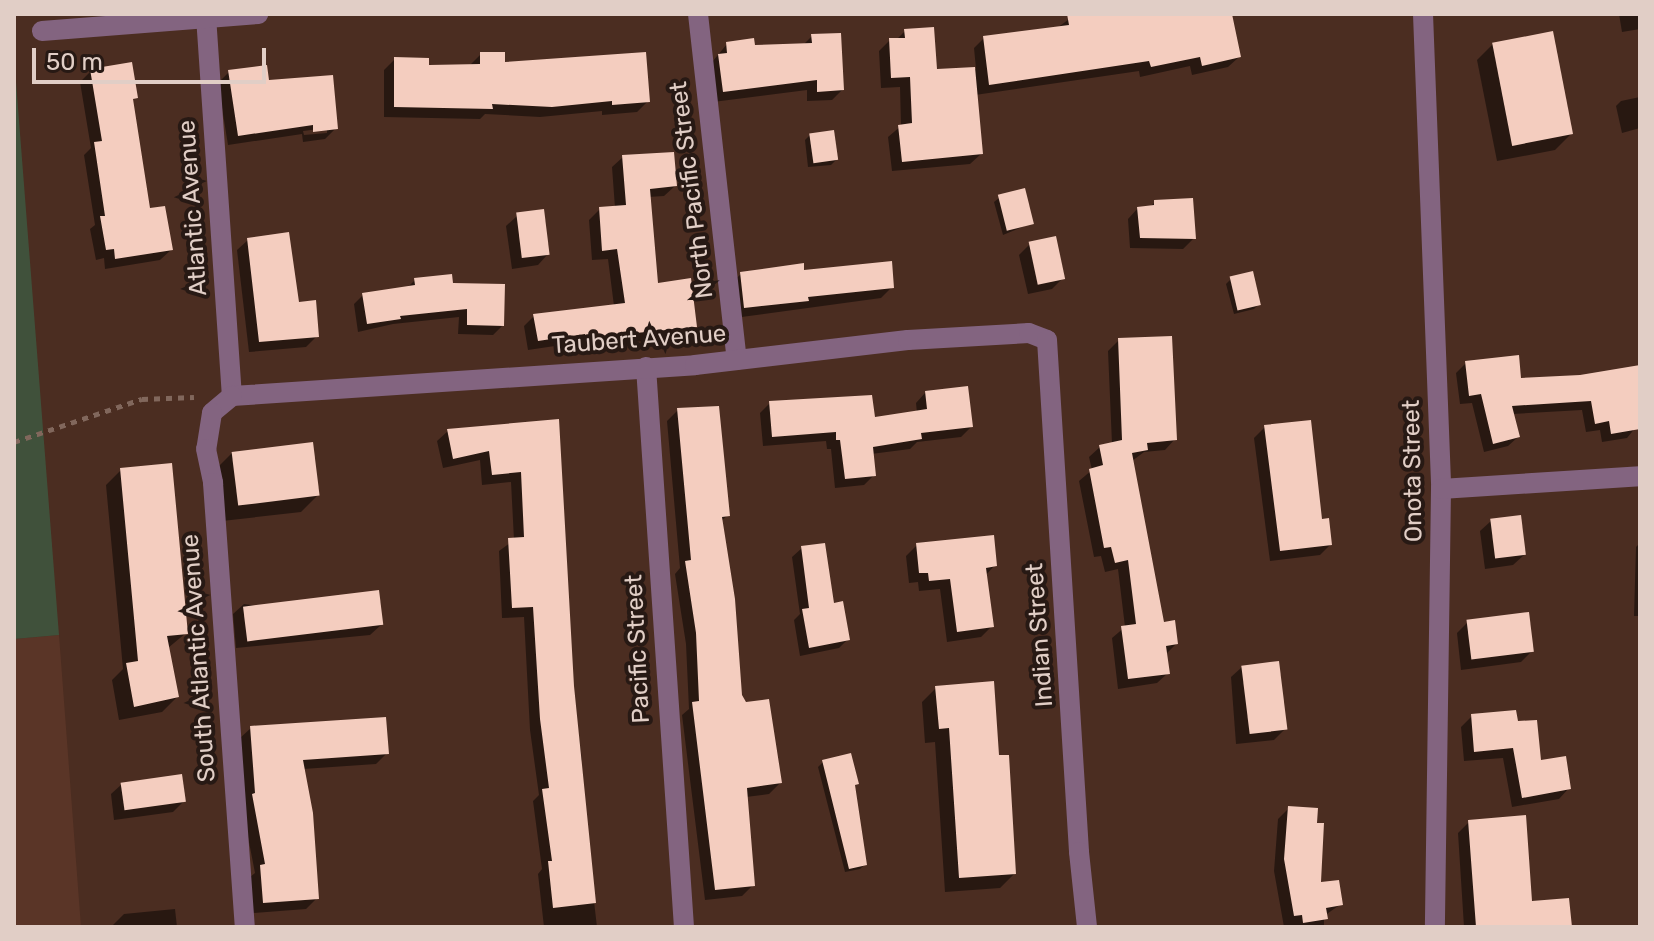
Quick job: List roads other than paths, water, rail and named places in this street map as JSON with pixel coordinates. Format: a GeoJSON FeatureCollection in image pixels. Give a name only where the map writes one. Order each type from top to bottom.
{"type":"FeatureCollection","features":[{"type":"Feature","properties":{"kind":"street"},"geometry":{"type":"LineString","coordinates":[[42,31],[258,14]]}},
{"type":"Feature","properties":{"kind":"street","name":"North Pacific Street"},"geometry":{"type":"LineString","coordinates":[[698,14],[737,360]]}},
{"type":"Feature","properties":{"kind":"street","name":"Onota Street"},"geometry":{"type":"LineString","coordinates":[[1423,14],[1441,489],[1435,927]]}},
{"type":"Feature","properties":{"kind":"street","name":"Atlantic Avenue"},"geometry":{"type":"LineString","coordinates":[[206,16],[232,396]]}},
{"type":"Feature","properties":{"kind":"street","name":"Taubert Avenue"},"geometry":{"type":"LineString","coordinates":[[232,396],[737,360],[908,340],[1029,333],[1047,340]]}},
{"type":"Feature","properties":{"kind":"street","name":"Indian Street"},"geometry":{"type":"LineString","coordinates":[[1047,340],[1079,852],[1087,927]]}},
{"type":"Feature","properties":{"kind":"street","name":"Pacific Street"},"geometry":{"type":"LineString","coordinates":[[646,367],[684,927]]}},
{"type":"Feature","properties":{"kind":"street","name":"South Atlantic Avenue"},"geometry":{"type":"LineString","coordinates":[[232,396],[212,413],[206,449],[213,483],[245,927]]}},
{"type":"Feature","properties":{"kind":"street"},"geometry":{"type":"LineString","coordinates":[[1441,489],[1640,476]]}}]}
